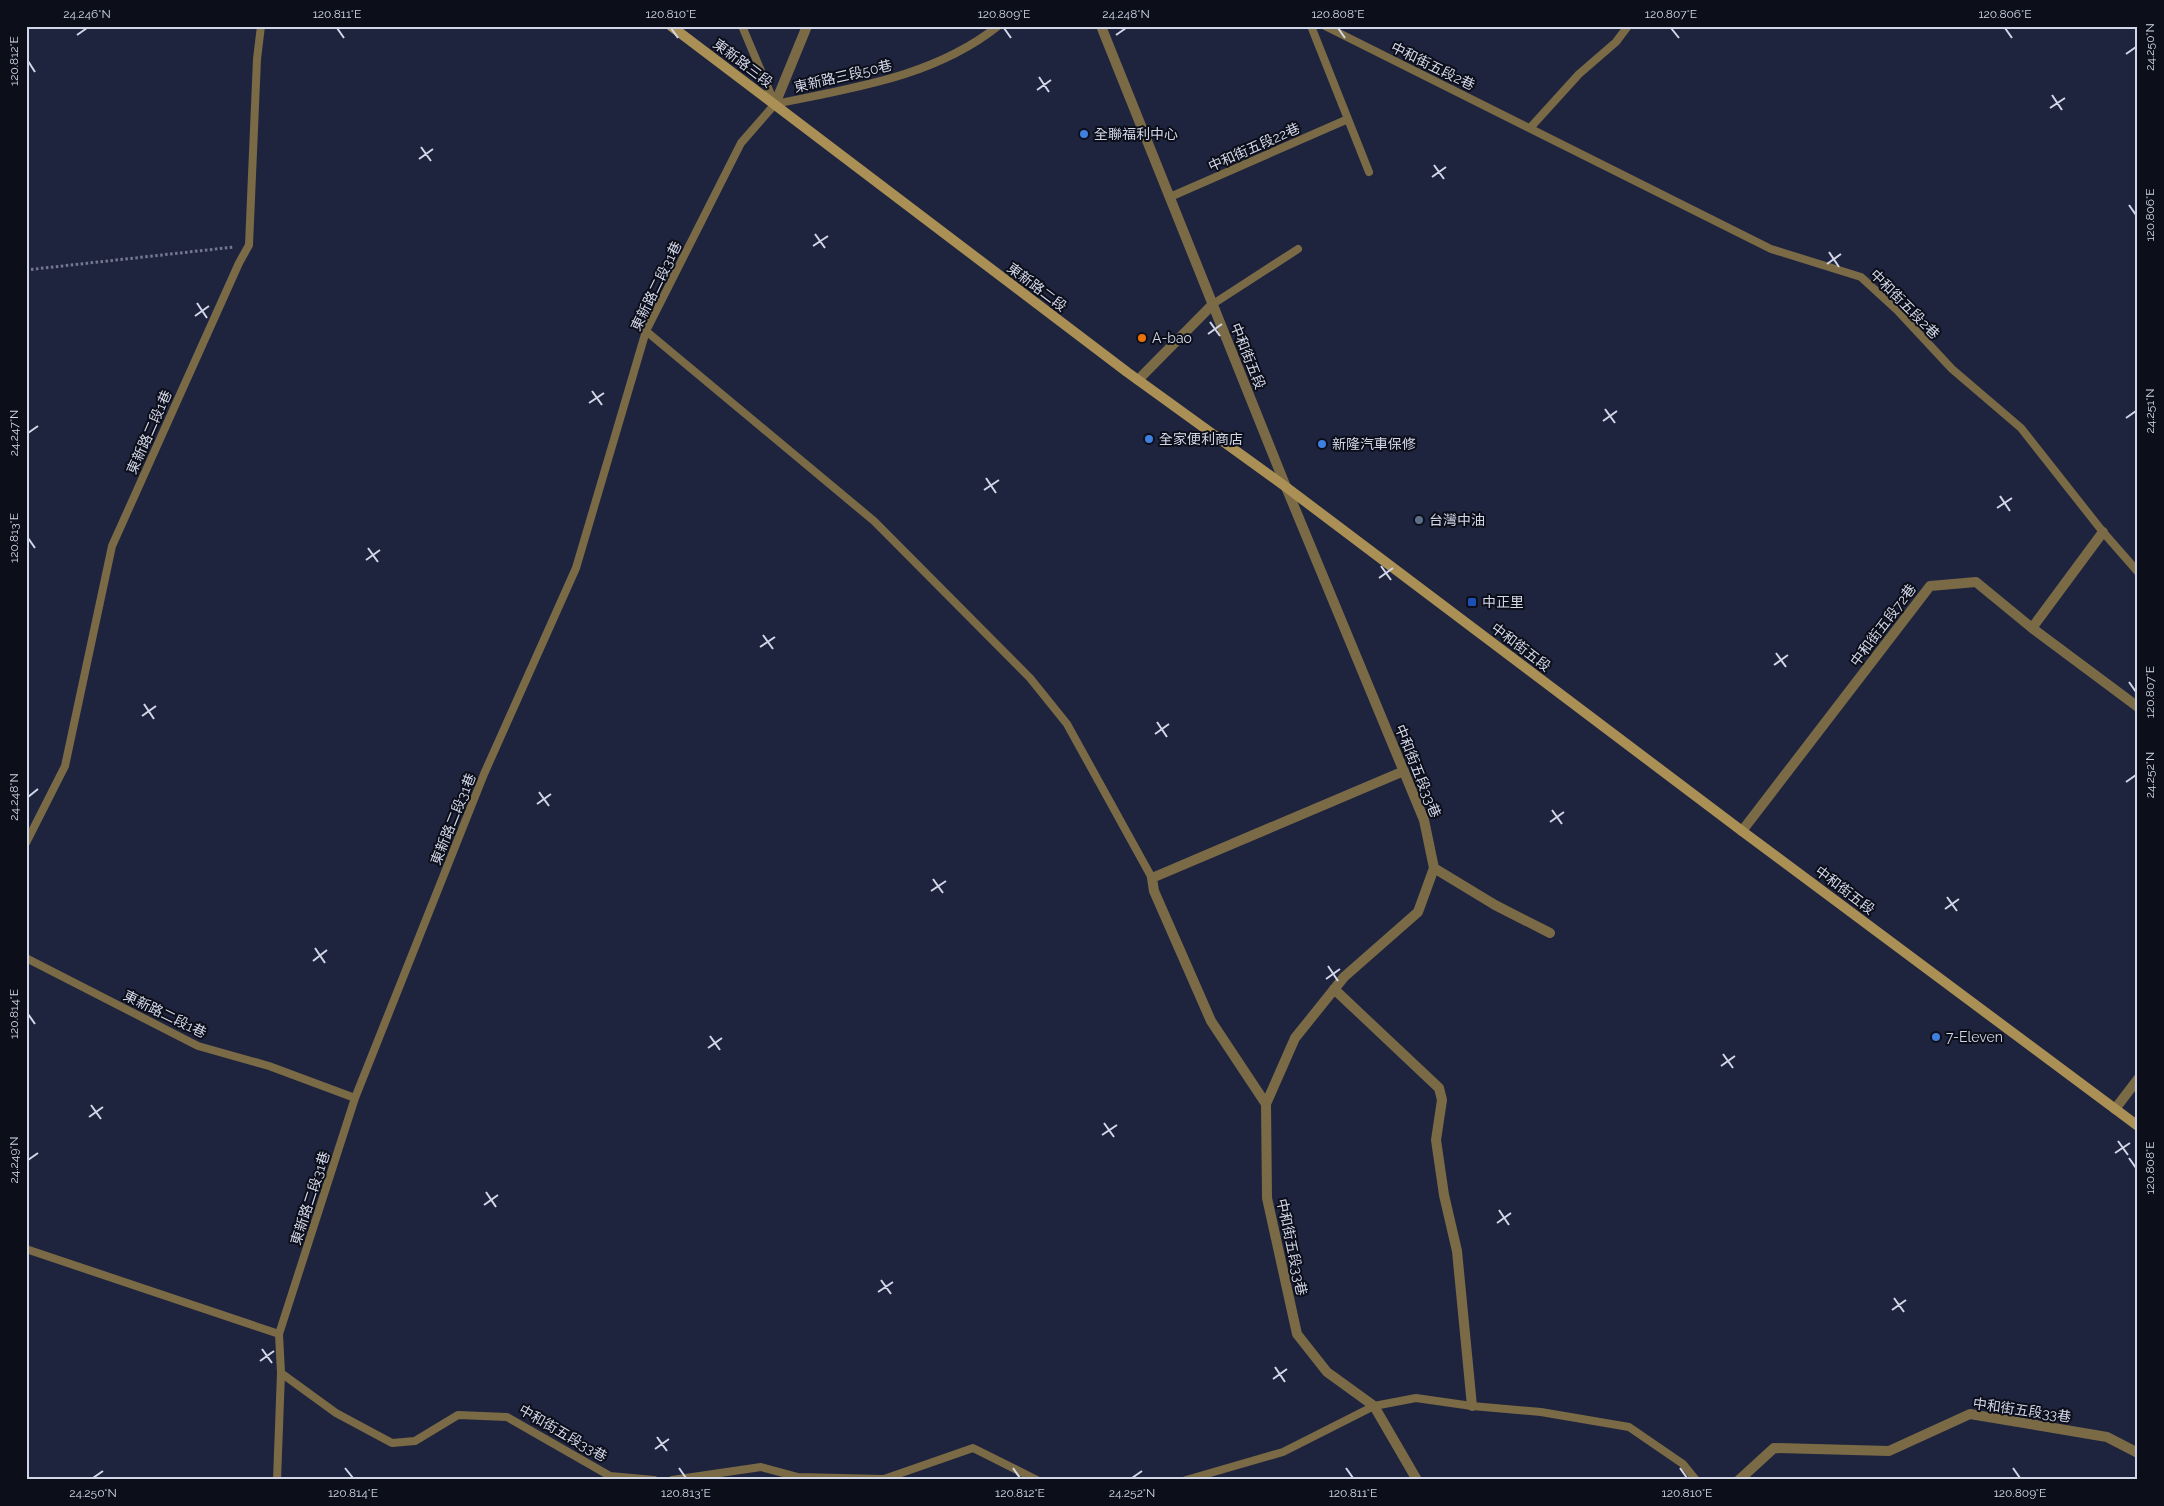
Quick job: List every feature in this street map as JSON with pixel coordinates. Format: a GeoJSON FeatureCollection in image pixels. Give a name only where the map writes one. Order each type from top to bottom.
{"type":"FeatureCollection","features":[{"type":"Feature","properties":{"kind":"main road","name":"東新路三段"},"geometry":{"type":"LineString","coordinates":[[671,26],[775,104]]}},
{"type":"Feature","properties":{"kind":"main road","name":"東新路二段"},"geometry":{"type":"LineString","coordinates":[[775,104],[1138,380],[1286,487]]}},
{"type":"Feature","properties":{"kind":"main road","name":"中和街五段"},"geometry":{"type":"LineString","coordinates":[[1286,487],[1742,832],[2138,1126]]}},
{"type":"Feature","properties":{"kind":"street"},"geometry":{"type":"LineString","coordinates":[[775,104],[807,26]]}},
{"type":"Feature","properties":{"kind":"street","name":"中和街五段"},"geometry":{"type":"LineString","coordinates":[[1101,26],[1286,487]]}},
{"type":"Feature","properties":{"kind":"street"},"geometry":{"type":"LineString","coordinates":[[1138,380],[1213,304]]}},
{"type":"Feature","properties":{"kind":"street","name":"中和街五段33巷"},"geometry":{"type":"LineString","coordinates":[[1286,487],[1424,820],[1434,868],[1418,912],[1344,977],[1295,1038],[1266,1104],[1267,1198],[1297,1334],[1327,1372],[1374,1406],[1417,1480]]}},
{"type":"Feature","properties":{"kind":"street"},"geometry":{"type":"LineString","coordinates":[[2032,628],[2103,532]]}},
{"type":"Feature","properties":{"kind":"street","name":"中和街五段72巷"},"geometry":{"type":"LineString","coordinates":[[1742,832],[1930,586],[1976,582],[2032,628],[2138,707]]}},
{"type":"Feature","properties":{"kind":"street"},"geometry":{"type":"LineString","coordinates":[[1266,1104],[1211,1021],[1154,891],[1152,878],[1404,771]]}},
{"type":"Feature","properties":{"kind":"street"},"geometry":{"type":"LineString","coordinates":[[1434,868],[1495,904],[1550,933]]}},
{"type":"Feature","properties":{"kind":"street"},"geometry":{"type":"LineString","coordinates":[[1334,989],[1439,1088],[1442,1100],[1436,1140],[1444,1195],[1457,1251],[1472,1406]]}},
{"type":"Feature","properties":{"kind":"street"},"geometry":{"type":"LineString","coordinates":[[2115,1109],[2138,1079]]}},
{"type":"Feature","properties":{"kind":"street","name":"中和街五段33巷"},"geometry":{"type":"LineString","coordinates":[[1739,1480],[1774,1448],[1889,1451],[1970,1414],[2107,1437],[2138,1452]]}},
{"type":"Feature","properties":{"kind":"lane","name":"東新路二段1巷"},"geometry":{"type":"LineString","coordinates":[[26,842],[65,766],[112,546],[248,245],[260,26]]}},
{"type":"Feature","properties":{"kind":"lane"},"geometry":{"type":"LineString","coordinates":[[742,26],[775,104]]}},
{"type":"Feature","properties":{"kind":"lane"},"geometry":{"type":"LineString","coordinates":[[1312,26],[1369,172]]}},
{"type":"Feature","properties":{"kind":"lane","name":"中和街五段2巷"},"geometry":{"type":"LineString","coordinates":[[1325,26],[1771,250],[1861,277],[1896,310],[1952,369],[2021,428],[2103,532],[2138,572]]}},
{"type":"Feature","properties":{"kind":"lane"},"geometry":{"type":"LineString","coordinates":[[1530,128],[1579,74],[1616,42],[1628,26]]}},
{"type":"Feature","properties":{"kind":"lane","name":"東新路三段50巷"},"geometry":{"type":"LineString","coordinates":[[775,104],[889,80],[955,56],[996,27]]}},
{"type":"Feature","properties":{"kind":"lane","name":"東新路二段31巷"},"geometry":{"type":"LineString","coordinates":[[277,1480],[281,1373],[279,1334],[356,1098],[484,774],[576,568],[646,331],[741,143],[775,104]]}},
{"type":"Feature","properties":{"kind":"lane","name":"中和街五段22巷"},"geometry":{"type":"LineString","coordinates":[[1170,197],[1348,119]]}},
{"type":"Feature","properties":{"kind":"lane"},"geometry":{"type":"LineString","coordinates":[[1213,304],[1298,249]]}},
{"type":"Feature","properties":{"kind":"lane"},"geometry":{"type":"LineString","coordinates":[[646,331],[874,521],[1030,678],[1067,724],[1152,878]]}},
{"type":"Feature","properties":{"kind":"lane","name":"東新路二段1巷"},"geometry":{"type":"LineString","coordinates":[[26,958],[198,1046],[269,1066],[356,1098]]}},
{"type":"Feature","properties":{"kind":"lane"},"geometry":{"type":"LineString","coordinates":[[26,1249],[279,1334]]}},
{"type":"Feature","properties":{"kind":"lane","name":"中和街五段33巷"},"geometry":{"type":"LineString","coordinates":[[281,1373],[336,1413],[392,1443],[415,1441],[458,1415],[507,1416],[610,1476],[654,1480]]}},
{"type":"Feature","properties":{"kind":"lane"},"geometry":{"type":"LineString","coordinates":[[1186,1480],[1283,1452],[1374,1406],[1416,1398],[1472,1406],[1541,1412],[1629,1428],[1683,1464],[1696,1480]]}},
{"type":"Feature","properties":{"kind":"lane"},"geometry":{"type":"LineString","coordinates":[[672,1480],[761,1467],[798,1477],[884,1479],[973,1448],[1037,1480]]}},
{"type":"Feature","properties":{"kind":"path"},"geometry":{"type":"LineString","coordinates":[[26,270],[248,245]]}},
{"type":"Feature","properties":{"kind":"place","name":"全聯福利中心"},"geometry":{"type":"Point","coordinates":[1084,134]}},
{"type":"Feature","properties":{"kind":"place","name":"A-bao"},"geometry":{"type":"Point","coordinates":[1142,338]}},
{"type":"Feature","properties":{"kind":"place","name":"全家便利商店"},"geometry":{"type":"Point","coordinates":[1149,439]}},
{"type":"Feature","properties":{"kind":"place","name":"新隆汽車保修"},"geometry":{"type":"Point","coordinates":[1322,444]}},
{"type":"Feature","properties":{"kind":"place","name":"台灣中油"},"geometry":{"type":"Point","coordinates":[1419,520]}},
{"type":"Feature","properties":{"kind":"place","name":"中正里"},"geometry":{"type":"Point","coordinates":[1472,602]}},
{"type":"Feature","properties":{"kind":"place","name":"7-Eleven"},"geometry":{"type":"Point","coordinates":[1936,1037]}}]}
